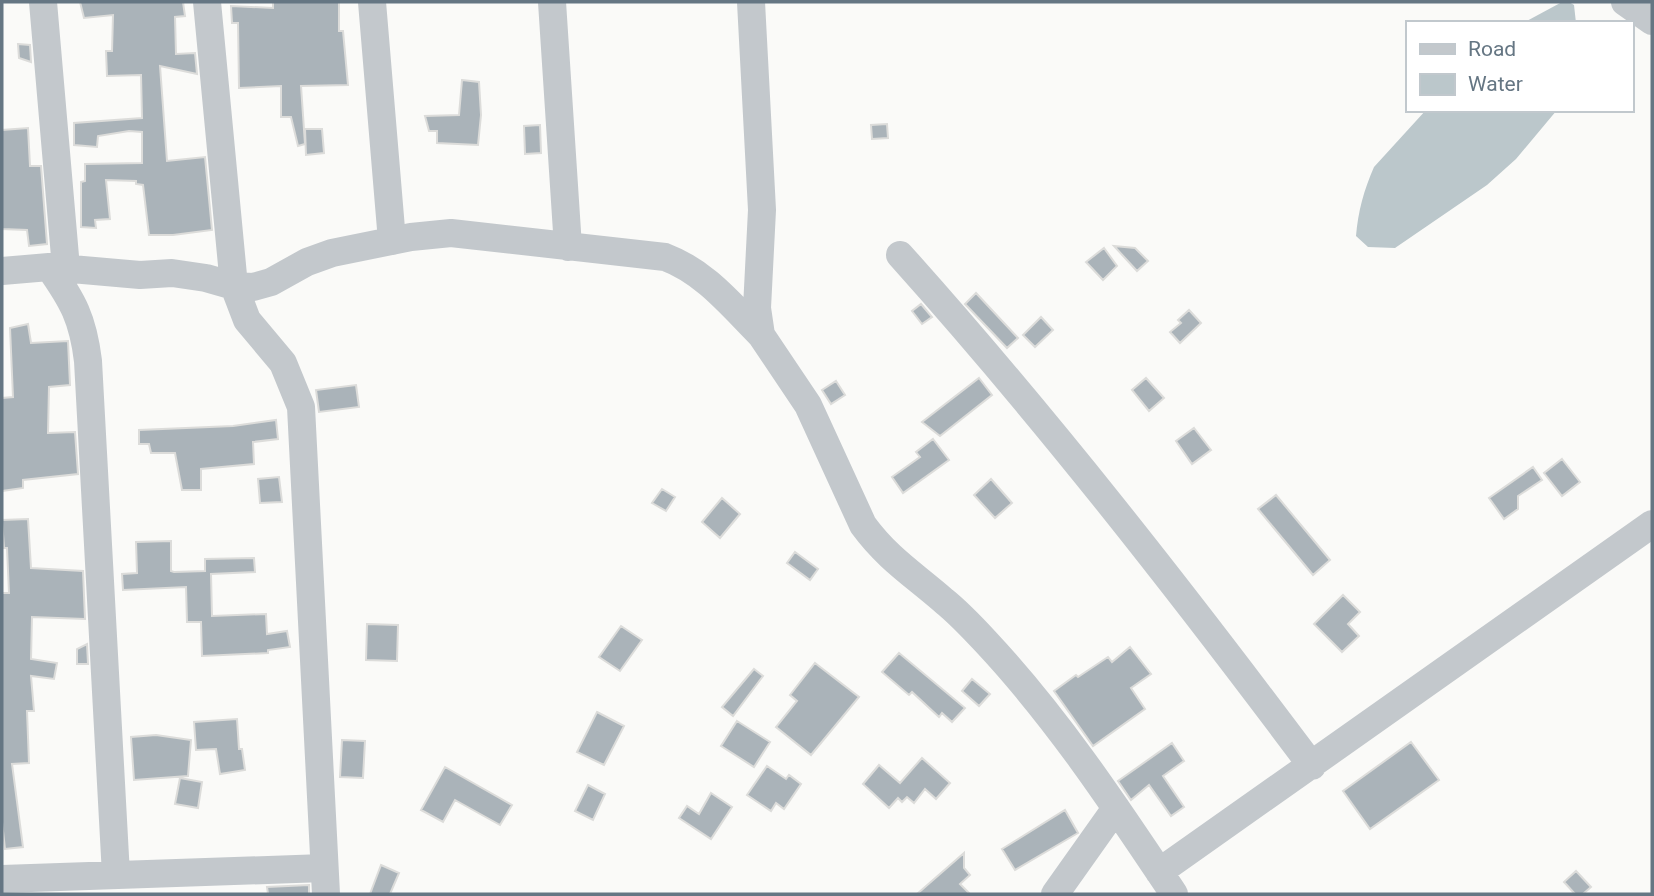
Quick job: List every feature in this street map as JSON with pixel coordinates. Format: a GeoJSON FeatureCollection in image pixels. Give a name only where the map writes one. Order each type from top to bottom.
{"type":"FeatureCollection","features":[{"type":"Feature","properties":{"kind":"street"},"geometry":{"type":"LineString","coordinates":[[43,2],[57,268],[80,319],[88,361],[116,875]]}},
{"type":"Feature","properties":{"kind":"street"},"geometry":{"type":"LineString","coordinates":[[2,879],[116,875],[325,881],[301,407],[284,363],[247,320],[234,286],[207,2]]}},
{"type":"Feature","properties":{"kind":"street"},"geometry":{"type":"LineString","coordinates":[[372,2],[392,241]]}},
{"type":"Feature","properties":{"kind":"street"},"geometry":{"type":"LineString","coordinates":[[552,2],[568,247]]}},
{"type":"Feature","properties":{"kind":"street"},"geometry":{"type":"LineString","coordinates":[[751,2],[762,209],[757,307],[761,335]]}},
{"type":"Feature","properties":{"kind":"street"},"geometry":{"type":"LineString","coordinates":[[1625,2],[1652,22]]}},
{"type":"Feature","properties":{"kind":"street"},"geometry":{"type":"LineString","coordinates":[[2,271],[57,268],[140,275],[172,273],[234,286],[262,285],[319,257],[392,241],[451,233],[650,254],[679,262],[704,278],[761,335],[808,405],[863,524],[875,541],[903,569],[944,600],[989,645],[1081,757],[1166,883],[1312,766],[1652,524]]}},
{"type":"Feature","properties":{"kind":"street"},"geometry":{"type":"LineString","coordinates":[[900,256],[984,352],[1186,598],[1312,766]]}},
{"type":"Feature","properties":{"kind":"street"},"geometry":{"type":"LineString","coordinates":[[1055,894],[1116,808]]}},
{"type":"Feature","properties":{"kind":"water"},"geometry":{"type":"Polygon","coordinates":[[[1562,2],[1574,5],[1576,21],[1527,21],[1562,2]]]}},
{"type":"Feature","properties":{"kind":"water"},"geometry":{"type":"Polygon","coordinates":[[[1424,112],[1555,112],[1516,159],[1487,185],[1395,248],[1368,247],[1356,236],[1362,201],[1374,167],[1424,112]]]}},
{"type":"Feature","properties":{"kind":"building"},"geometry":{"type":"Polygon","coordinates":[[[80,2],[183,2],[185,16],[175,17],[176,54],[195,53],[197,74],[160,66],[167,161],[205,157],[212,230],[149,235],[143,185],[136,184],[136,181],[106,180],[110,219],[95,220],[96,228],[81,227],[81,182],[85,181],[85,164],[142,163],[142,132],[129,131],[98,136],[97,147],[74,145],[74,123],[142,118],[141,75],[107,76],[106,51],[112,51],[113,15],[84,18],[80,2]]]}},
{"type":"Feature","properties":{"kind":"building"},"geometry":{"type":"Polygon","coordinates":[[[273,2],[339,2],[339,31],[343,31],[348,85],[301,86],[305,144],[298,146],[291,117],[281,117],[281,86],[239,88],[238,23],[232,23],[231,6],[273,8],[273,2]]]}},
{"type":"Feature","properties":{"kind":"building"},"geometry":{"type":"Polygon","coordinates":[[[18,44],[30,45],[31,62],[19,58],[18,44]]]}},
{"type":"Feature","properties":{"kind":"building"},"geometry":{"type":"Polygon","coordinates":[[[462,80],[479,82],[481,115],[478,145],[437,143],[437,131],[429,131],[425,116],[459,115],[462,80]]]}},
{"type":"Feature","properties":{"kind":"building"},"geometry":{"type":"Polygon","coordinates":[[[887,124],[888,138],[872,139],[871,125],[887,124]]]}},
{"type":"Feature","properties":{"kind":"building"},"geometry":{"type":"Polygon","coordinates":[[[540,125],[541,153],[525,154],[524,126],[540,125]]]}},
{"type":"Feature","properties":{"kind":"building"},"geometry":{"type":"Polygon","coordinates":[[[28,128],[30,166],[41,166],[47,244],[29,246],[27,230],[2,229],[2,130],[28,128]]]}},
{"type":"Feature","properties":{"kind":"building"},"geometry":{"type":"Polygon","coordinates":[[[305,129],[322,129],[324,153],[306,155],[305,129]]]}},
{"type":"Feature","properties":{"kind":"building"},"geometry":{"type":"Polygon","coordinates":[[[1114,246],[1135,248],[1148,261],[1137,271],[1114,246]]]}},
{"type":"Feature","properties":{"kind":"building"},"geometry":{"type":"Polygon","coordinates":[[[1104,248],[1117,266],[1103,280],[1086,262],[1104,248]]]}},
{"type":"Feature","properties":{"kind":"building"},"geometry":{"type":"Polygon","coordinates":[[[976,293],[1018,338],[1007,348],[965,304],[976,293]]]}},
{"type":"Feature","properties":{"kind":"building"},"geometry":{"type":"Polygon","coordinates":[[[921,304],[932,317],[922,324],[912,311],[921,304]]]}},
{"type":"Feature","properties":{"kind":"building"},"geometry":{"type":"Polygon","coordinates":[[[1189,310],[1201,323],[1180,343],[1170,332],[1181,323],[1178,320],[1189,310]]]}},
{"type":"Feature","properties":{"kind":"building"},"geometry":{"type":"Polygon","coordinates":[[[1041,317],[1053,330],[1035,347],[1023,335],[1041,317]]]}},
{"type":"Feature","properties":{"kind":"building"},"geometry":{"type":"Polygon","coordinates":[[[28,324],[31,343],[68,341],[70,385],[49,387],[48,433],[75,432],[78,474],[23,480],[23,488],[2,491],[2,398],[13,397],[10,328],[28,324]]]}},
{"type":"Feature","properties":{"kind":"building"},"geometry":{"type":"Polygon","coordinates":[[[979,378],[992,395],[940,436],[922,422],[979,378]]]}},
{"type":"Feature","properties":{"kind":"building"},"geometry":{"type":"Polygon","coordinates":[[[1146,378],[1164,398],[1149,411],[1132,390],[1146,378]]]}},
{"type":"Feature","properties":{"kind":"building"},"geometry":{"type":"Polygon","coordinates":[[[836,381],[845,395],[831,404],[822,390],[836,381]]]}},
{"type":"Feature","properties":{"kind":"building"},"geometry":{"type":"Polygon","coordinates":[[[356,385],[359,407],[319,412],[316,390],[356,385]]]}},
{"type":"Feature","properties":{"kind":"building"},"geometry":{"type":"Polygon","coordinates":[[[276,420],[278,439],[253,442],[254,464],[201,469],[201,490],[182,490],[175,453],[151,453],[149,444],[139,444],[139,430],[233,426],[276,420]]]}},
{"type":"Feature","properties":{"kind":"building"},"geometry":{"type":"Polygon","coordinates":[[[1194,428],[1211,450],[1192,464],[1176,441],[1194,428]]]}},
{"type":"Feature","properties":{"kind":"building"},"geometry":{"type":"Polygon","coordinates":[[[933,439],[949,460],[903,493],[892,477],[920,457],[916,452],[933,439]]]}},
{"type":"Feature","properties":{"kind":"building"},"geometry":{"type":"Polygon","coordinates":[[[1562,459],[1580,482],[1562,496],[1544,473],[1562,459]]]}},
{"type":"Feature","properties":{"kind":"building"},"geometry":{"type":"Polygon","coordinates":[[[1533,467],[1542,480],[1518,496],[1518,509],[1504,519],[1489,498],[1533,467]]]}},
{"type":"Feature","properties":{"kind":"building"},"geometry":{"type":"Polygon","coordinates":[[[279,477],[282,502],[260,503],[258,479],[279,477]]]}},
{"type":"Feature","properties":{"kind":"building"},"geometry":{"type":"Polygon","coordinates":[[[991,479],[1012,503],[995,518],[974,495],[991,479]]]}},
{"type":"Feature","properties":{"kind":"building"},"geometry":{"type":"Polygon","coordinates":[[[662,489],[675,497],[666,511],[652,503],[662,489]]]}},
{"type":"Feature","properties":{"kind":"building"},"geometry":{"type":"Polygon","coordinates":[[[1276,495],[1330,560],[1313,575],[1258,509],[1276,495]]]}},
{"type":"Feature","properties":{"kind":"building"},"geometry":{"type":"Polygon","coordinates":[[[722,498],[740,514],[720,538],[702,522],[722,498]]]}},
{"type":"Feature","properties":{"kind":"building"},"geometry":{"type":"Polygon","coordinates":[[[28,519],[31,568],[83,571],[85,619],[32,617],[31,659],[57,663],[54,679],[31,676],[34,711],[27,711],[29,763],[12,764],[23,847],[5,849],[2,822],[2,593],[9,593],[7,548],[4,548],[2,520],[28,519]]]}},
{"type":"Feature","properties":{"kind":"building"},"geometry":{"type":"Polygon","coordinates":[[[171,541],[171,571],[174,572],[205,571],[205,559],[254,558],[255,572],[211,574],[212,616],[266,614],[267,634],[287,631],[290,647],[268,650],[268,653],[202,656],[201,622],[187,622],[186,587],[123,590],[122,574],[137,573],[136,542],[171,541]]]}},
{"type":"Feature","properties":{"kind":"building"},"geometry":{"type":"Polygon","coordinates":[[[795,552],[818,569],[810,580],[787,563],[795,552]]]}},
{"type":"Feature","properties":{"kind":"building"},"geometry":{"type":"Polygon","coordinates":[[[1343,595],[1360,612],[1348,624],[1359,636],[1342,652],[1314,624],[1343,595]]]}},
{"type":"Feature","properties":{"kind":"building"},"geometry":{"type":"Polygon","coordinates":[[[367,624],[398,625],[397,661],[366,660],[367,624]]]}},
{"type":"Feature","properties":{"kind":"building"},"geometry":{"type":"Polygon","coordinates":[[[621,626],[642,640],[620,671],[599,657],[621,626]]]}},
{"type":"Feature","properties":{"kind":"building"},"geometry":{"type":"Polygon","coordinates":[[[87,644],[88,664],[77,664],[77,649],[87,644]]]}},
{"type":"Feature","properties":{"kind":"building"},"geometry":{"type":"Polygon","coordinates":[[[1130,647],[1151,674],[1131,688],[1145,709],[1093,746],[1054,691],[1108,657],[1112,662],[1130,647]]]}},
{"type":"Feature","properties":{"kind":"building"},"geometry":{"type":"Polygon","coordinates":[[[899,653],[965,708],[952,722],[942,713],[939,717],[912,692],[909,695],[882,672],[899,653]]]}},
{"type":"Feature","properties":{"kind":"building"},"geometry":{"type":"Polygon","coordinates":[[[815,663],[859,697],[811,755],[776,727],[797,701],[790,695],[815,663]]]}},
{"type":"Feature","properties":{"kind":"building"},"geometry":{"type":"Polygon","coordinates":[[[754,669],[763,676],[733,716],[722,707],[754,669]]]}},
{"type":"Feature","properties":{"kind":"building"},"geometry":{"type":"Polygon","coordinates":[[[972,679],[990,694],[979,706],[962,691],[972,679]]]}},
{"type":"Feature","properties":{"kind":"building"},"geometry":{"type":"Polygon","coordinates":[[[597,712],[624,726],[604,765],[577,752],[597,712]]]}},
{"type":"Feature","properties":{"kind":"building"},"geometry":{"type":"Polygon","coordinates":[[[237,719],[239,749],[242,749],[245,770],[220,774],[216,749],[196,750],[194,722],[237,719]]]}},
{"type":"Feature","properties":{"kind":"building"},"geometry":{"type":"Polygon","coordinates":[[[737,721],[770,742],[754,767],[721,746],[737,721]]]}},
{"type":"Feature","properties":{"kind":"building"},"geometry":{"type":"Polygon","coordinates":[[[156,735],[191,740],[188,776],[134,780],[131,737],[156,735]]]}},
{"type":"Feature","properties":{"kind":"building"},"geometry":{"type":"Polygon","coordinates":[[[342,740],[365,741],[363,778],[340,777],[342,740]]]}},
{"type":"Feature","properties":{"kind":"building"},"geometry":{"type":"Polygon","coordinates":[[[1411,742],[1439,780],[1370,829],[1343,791],[1411,742]]]}},
{"type":"Feature","properties":{"kind":"building"},"geometry":{"type":"Polygon","coordinates":[[[1172,743],[1184,761],[1163,776],[1184,807],[1171,816],[1149,785],[1131,800],[1118,781],[1172,743]]]}},
{"type":"Feature","properties":{"kind":"building"},"geometry":{"type":"Polygon","coordinates":[[[922,758],[950,783],[936,799],[925,789],[914,803],[907,797],[902,802],[898,798],[889,808],[863,784],[879,765],[900,783],[922,758]]]}},
{"type":"Feature","properties":{"kind":"building"},"geometry":{"type":"Polygon","coordinates":[[[767,766],[786,779],[789,775],[801,784],[784,809],[776,803],[771,811],[747,795],[767,766]]]}},
{"type":"Feature","properties":{"kind":"building"},"geometry":{"type":"Polygon","coordinates":[[[445,767],[512,805],[500,825],[455,800],[443,822],[421,810],[445,767]]]}},
{"type":"Feature","properties":{"kind":"building"},"geometry":{"type":"Polygon","coordinates":[[[180,778],[202,782],[198,808],[175,804],[180,778]]]}},
{"type":"Feature","properties":{"kind":"building"},"geometry":{"type":"Polygon","coordinates":[[[588,785],[605,794],[593,820],[575,811],[588,785]]]}},
{"type":"Feature","properties":{"kind":"building"},"geometry":{"type":"Polygon","coordinates":[[[711,793],[732,807],[711,839],[679,818],[687,806],[699,814],[711,793]]]}},
{"type":"Feature","properties":{"kind":"building"},"geometry":{"type":"Polygon","coordinates":[[[1065,810],[1078,833],[1015,870],[1002,849],[1065,810]]]}},
{"type":"Feature","properties":{"kind":"building"},"geometry":{"type":"Polygon","coordinates":[[[964,853],[964,868],[970,875],[960,884],[970,894],[917,894],[964,853]]]}},
{"type":"Feature","properties":{"kind":"building"},"geometry":{"type":"Polygon","coordinates":[[[381,865],[399,873],[390,894],[370,894],[381,865]]]}},
{"type":"Feature","properties":{"kind":"building"},"geometry":{"type":"Polygon","coordinates":[[[1576,871],[1591,887],[1583,894],[1575,894],[1564,882],[1576,871]]]}},
{"type":"Feature","properties":{"kind":"building"},"geometry":{"type":"Polygon","coordinates":[[[309,885],[309,894],[268,894],[267,887],[309,885]]]}}]}
